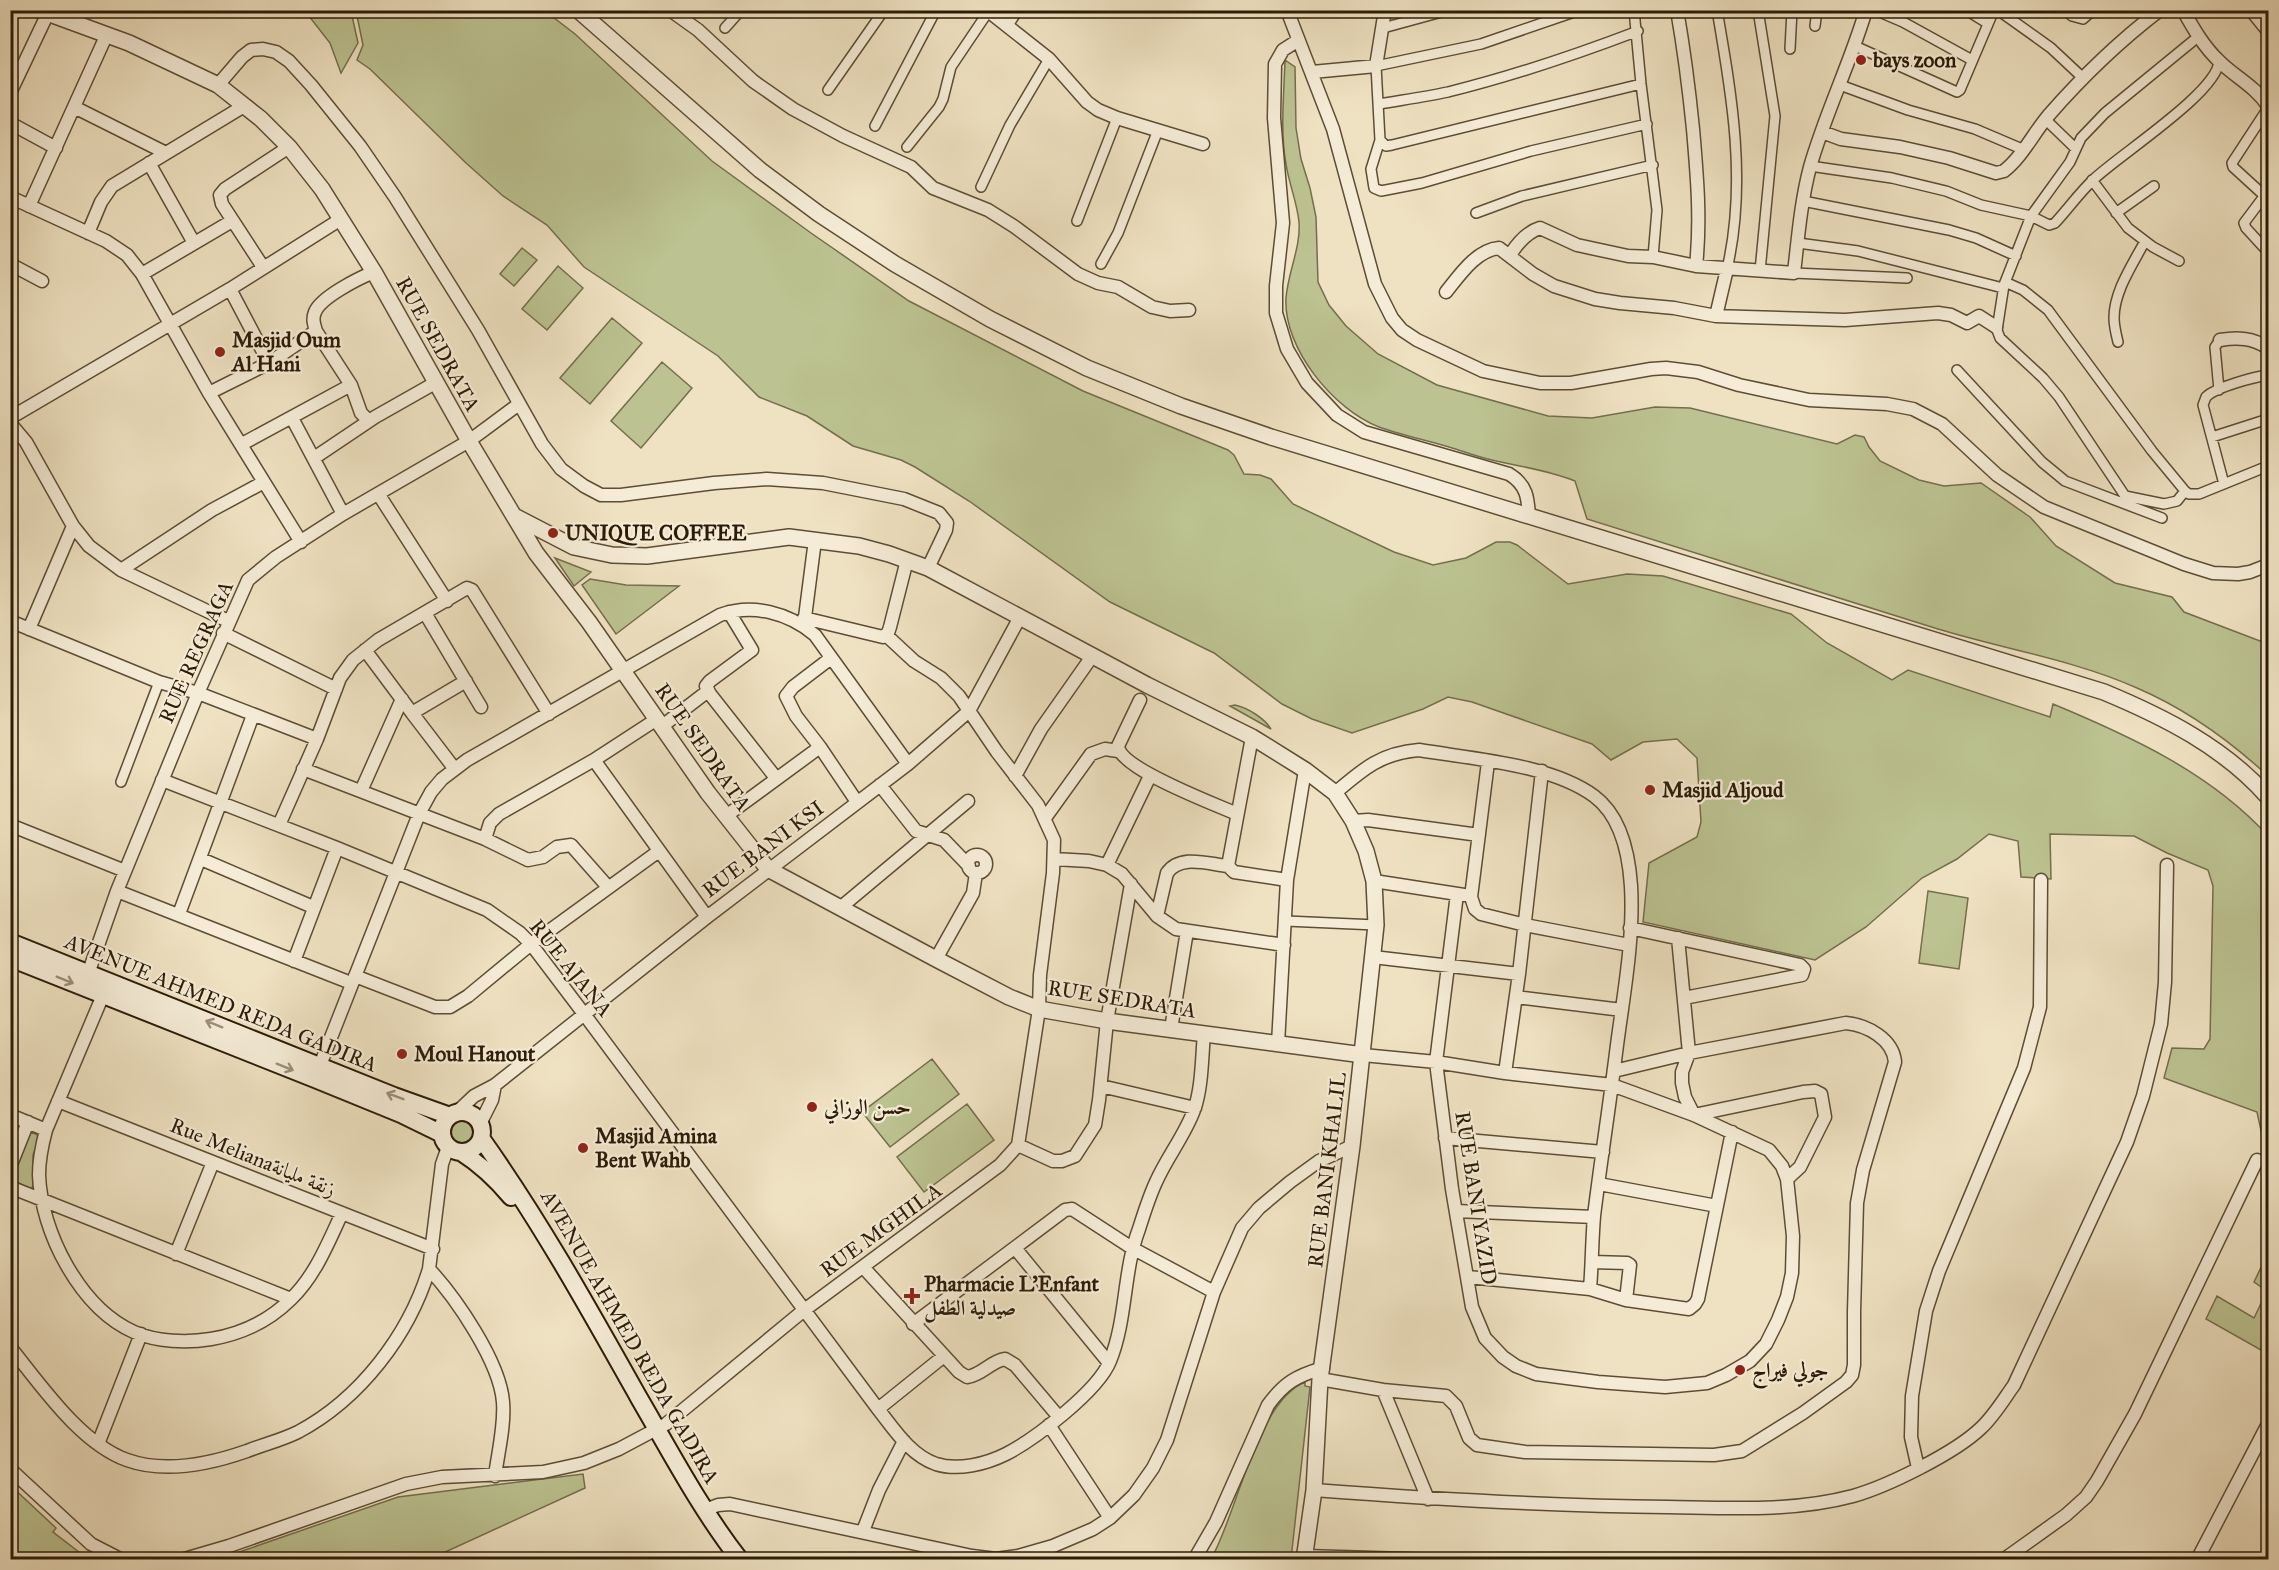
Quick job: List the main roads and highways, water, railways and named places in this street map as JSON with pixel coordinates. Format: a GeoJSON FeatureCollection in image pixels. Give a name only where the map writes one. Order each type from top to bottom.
{"type":"FeatureCollection","features":[{"type":"Feature","properties":{"kind":"main road","name":"AVENUE AHMED REDA GADIRA"},"geometry":{"type":"LineString","coordinates":[[10,942],[317,1072],[401,1114],[450,1144],[483,1168],[514,1202],[653,1432],[740,1560]]}},
{"type":"Feature","properties":{"kind":"main road","name":"AVENUE AHMED REDA GADIRA"},"geometry":{"type":"LineString","coordinates":[[10,958],[103,995],[317,1072],[453,1115]]}},
{"type":"Feature","properties":{"kind":"main road"},"geometry":{"type":"LineString","coordinates":[[470,1114],[480,1131],[473,1149],[450,1144],[442,1127],[453,1115],[470,1114]]}},
{"type":"Feature","properties":{"kind":"main road","name":"AVENUE AHMED REDA GADIRA"},"geometry":{"type":"LineString","coordinates":[[480,1131],[544,1231],[653,1432],[682,1493],[725,1560]]}},
{"type":"Feature","properties":{"kind":"place","name":"bays zoon"},"geometry":{"type":"Point","coordinates":[1861,60]}},
{"type":"Feature","properties":{"kind":"place","name":"Masjid Oum Al Hani"},"geometry":{"type":"Point","coordinates":[220,352]}},
{"type":"Feature","properties":{"kind":"place","name":"UNIQUE COFFEE"},"geometry":{"type":"Point","coordinates":[553,533]}},
{"type":"Feature","properties":{"kind":"place","name":"Masjid Aljoud"},"geometry":{"type":"Point","coordinates":[1650,790]}},
{"type":"Feature","properties":{"kind":"place","name":"Moul Hanout"},"geometry":{"type":"Point","coordinates":[402,1054]}},
{"type":"Feature","properties":{"kind":"place","name":"حسن الوزاني"},"geometry":{"type":"Point","coordinates":[812,1107]}},
{"type":"Feature","properties":{"kind":"place","name":"Masjid Amina Bent Wahb"},"geometry":{"type":"Point","coordinates":[583,1148]}},
{"type":"Feature","properties":{"kind":"place","name":"Pharmacie L'Enfant صيدلية الطفل"},"geometry":{"type":"Point","coordinates":[912,1296]}},
{"type":"Feature","properties":{"kind":"place","name":"جولي فيراج"},"geometry":{"type":"Point","coordinates":[1740,1370]}}]}
